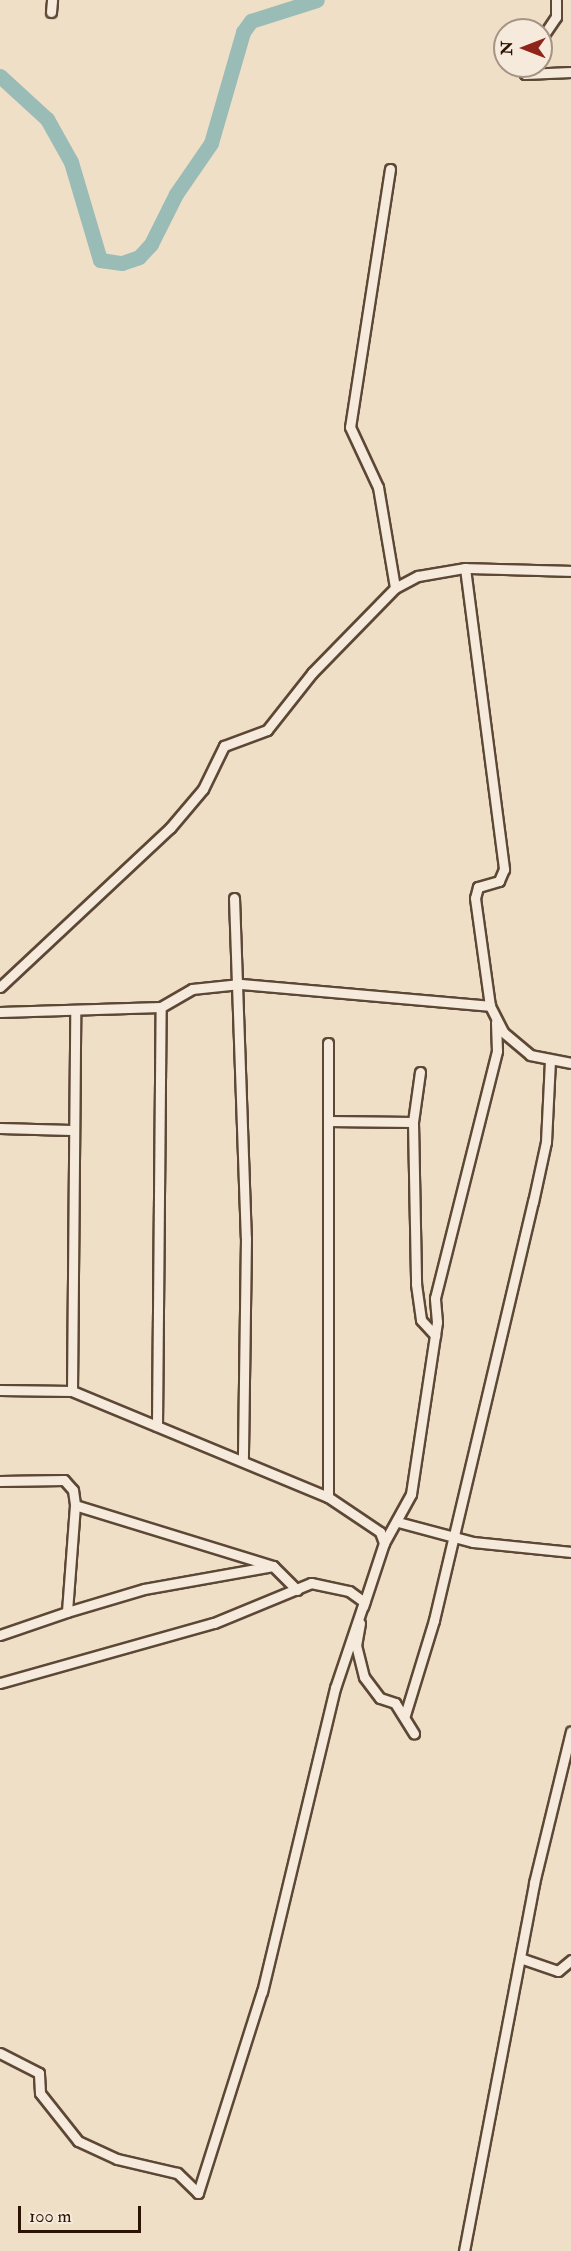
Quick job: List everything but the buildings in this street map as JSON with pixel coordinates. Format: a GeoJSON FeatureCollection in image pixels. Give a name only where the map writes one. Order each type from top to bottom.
{"type":"FeatureCollection","features":[{"type":"Feature","properties":{"kind":"street"},"geometry":{"type":"LineString","coordinates":[[51,12],[52,0]]}},
{"type":"Feature","properties":{"kind":"street"},"geometry":{"type":"LineString","coordinates":[[553,21],[556,17],[556,0]]}},
{"type":"Feature","properties":{"kind":"street"},"geometry":{"type":"LineString","coordinates":[[553,73],[571,72]]}},
{"type":"Feature","properties":{"kind":"street"},"geometry":{"type":"LineString","coordinates":[[390,169],[350,428],[378,487],[394,588]]}},
{"type":"Feature","properties":{"kind":"street"},"geometry":{"type":"LineString","coordinates":[[0,2053],[39,2073],[40,2093],[83,2145],[177,2173],[198,2193],[262,1991],[335,1688],[384,1543],[398,1522],[418,1459],[435,1335],[435,1298],[497,1051],[496,1022],[490,1006],[476,898],[478,887],[500,881],[504,869],[465,567]]}},
{"type":"Feature","properties":{"kind":"street"},"geometry":{"type":"LineString","coordinates":[[0,987],[170,828],[203,789],[224,746],[267,730],[312,673],[394,588],[418,576],[465,567],[571,571]]}},
{"type":"Feature","properties":{"kind":"street"},"geometry":{"type":"LineString","coordinates":[[234,898],[240,984],[243,1461]]}},
{"type":"Feature","properties":{"kind":"street"},"geometry":{"type":"LineString","coordinates":[[0,1012],[161,1007],[192,989],[240,984],[490,1006]]}},
{"type":"Feature","properties":{"kind":"street"},"geometry":{"type":"LineString","coordinates":[[157,1426],[161,1007]]}},
{"type":"Feature","properties":{"kind":"street"},"geometry":{"type":"LineString","coordinates":[[72,1391],[70,1130],[75,1011]]}},
{"type":"Feature","properties":{"kind":"street"},"geometry":{"type":"LineString","coordinates":[[496,1022],[530,1055],[550,1061],[571,1063]]}},
{"type":"Feature","properties":{"kind":"street"},"geometry":{"type":"LineString","coordinates":[[328,1043],[328,1497]]}},
{"type":"Feature","properties":{"kind":"street"},"geometry":{"type":"LineString","coordinates":[[405,1715],[434,1620],[451,1536],[546,1142],[550,1061]]}},
{"type":"Feature","properties":{"kind":"street"},"geometry":{"type":"LineString","coordinates":[[420,1072],[413,1122],[416,1284],[421,1320],[435,1335]]}},
{"type":"Feature","properties":{"kind":"street"},"geometry":{"type":"LineString","coordinates":[[328,1121],[413,1122]]}},
{"type":"Feature","properties":{"kind":"street"},"geometry":{"type":"LineString","coordinates":[[0,1128],[70,1130]]}},
{"type":"Feature","properties":{"kind":"street"},"geometry":{"type":"LineString","coordinates":[[0,1390],[72,1391],[328,1497],[380,1532],[384,1543]]}},
{"type":"Feature","properties":{"kind":"street"},"geometry":{"type":"LineString","coordinates":[[0,1481],[64,1480],[73,1490],[75,1505],[67,1612]]}},
{"type":"Feature","properties":{"kind":"street"},"geometry":{"type":"LineString","coordinates":[[75,1505],[273,1566],[297,1590]]}},
{"type":"Feature","properties":{"kind":"street"},"geometry":{"type":"LineString","coordinates":[[398,1522],[451,1536],[571,1552]]}},
{"type":"Feature","properties":{"kind":"street"},"geometry":{"type":"LineString","coordinates":[[0,1635],[144,1589],[273,1566]]}},
{"type":"Feature","properties":{"kind":"street"},"geometry":{"type":"LineString","coordinates":[[0,1683],[214,1623],[311,1583],[349,1591],[364,1602]]}},
{"type":"Feature","properties":{"kind":"street"},"geometry":{"type":"LineString","coordinates":[[364,1602],[356,1645],[364,1677],[405,1715],[414,1733]]}},
{"type":"Feature","properties":{"kind":"street"},"geometry":{"type":"LineString","coordinates":[[464,2251],[520,1958],[571,1731]]}},
{"type":"Feature","properties":{"kind":"street"},"geometry":{"type":"LineString","coordinates":[[561,1768],[571,1775]]}},
{"type":"Feature","properties":{"kind":"street"},"geometry":{"type":"LineString","coordinates":[[520,1958],[558,1971],[571,1960]]}},
{"type":"Feature","properties":{"kind":"waterway"},"geometry":{"type":"LineString","coordinates":[[0,76],[47,119],[71,162],[100,260],[122,263],[139,257],[151,244],[176,194],[211,143],[243,32],[251,21],[317,0]]}}]}
